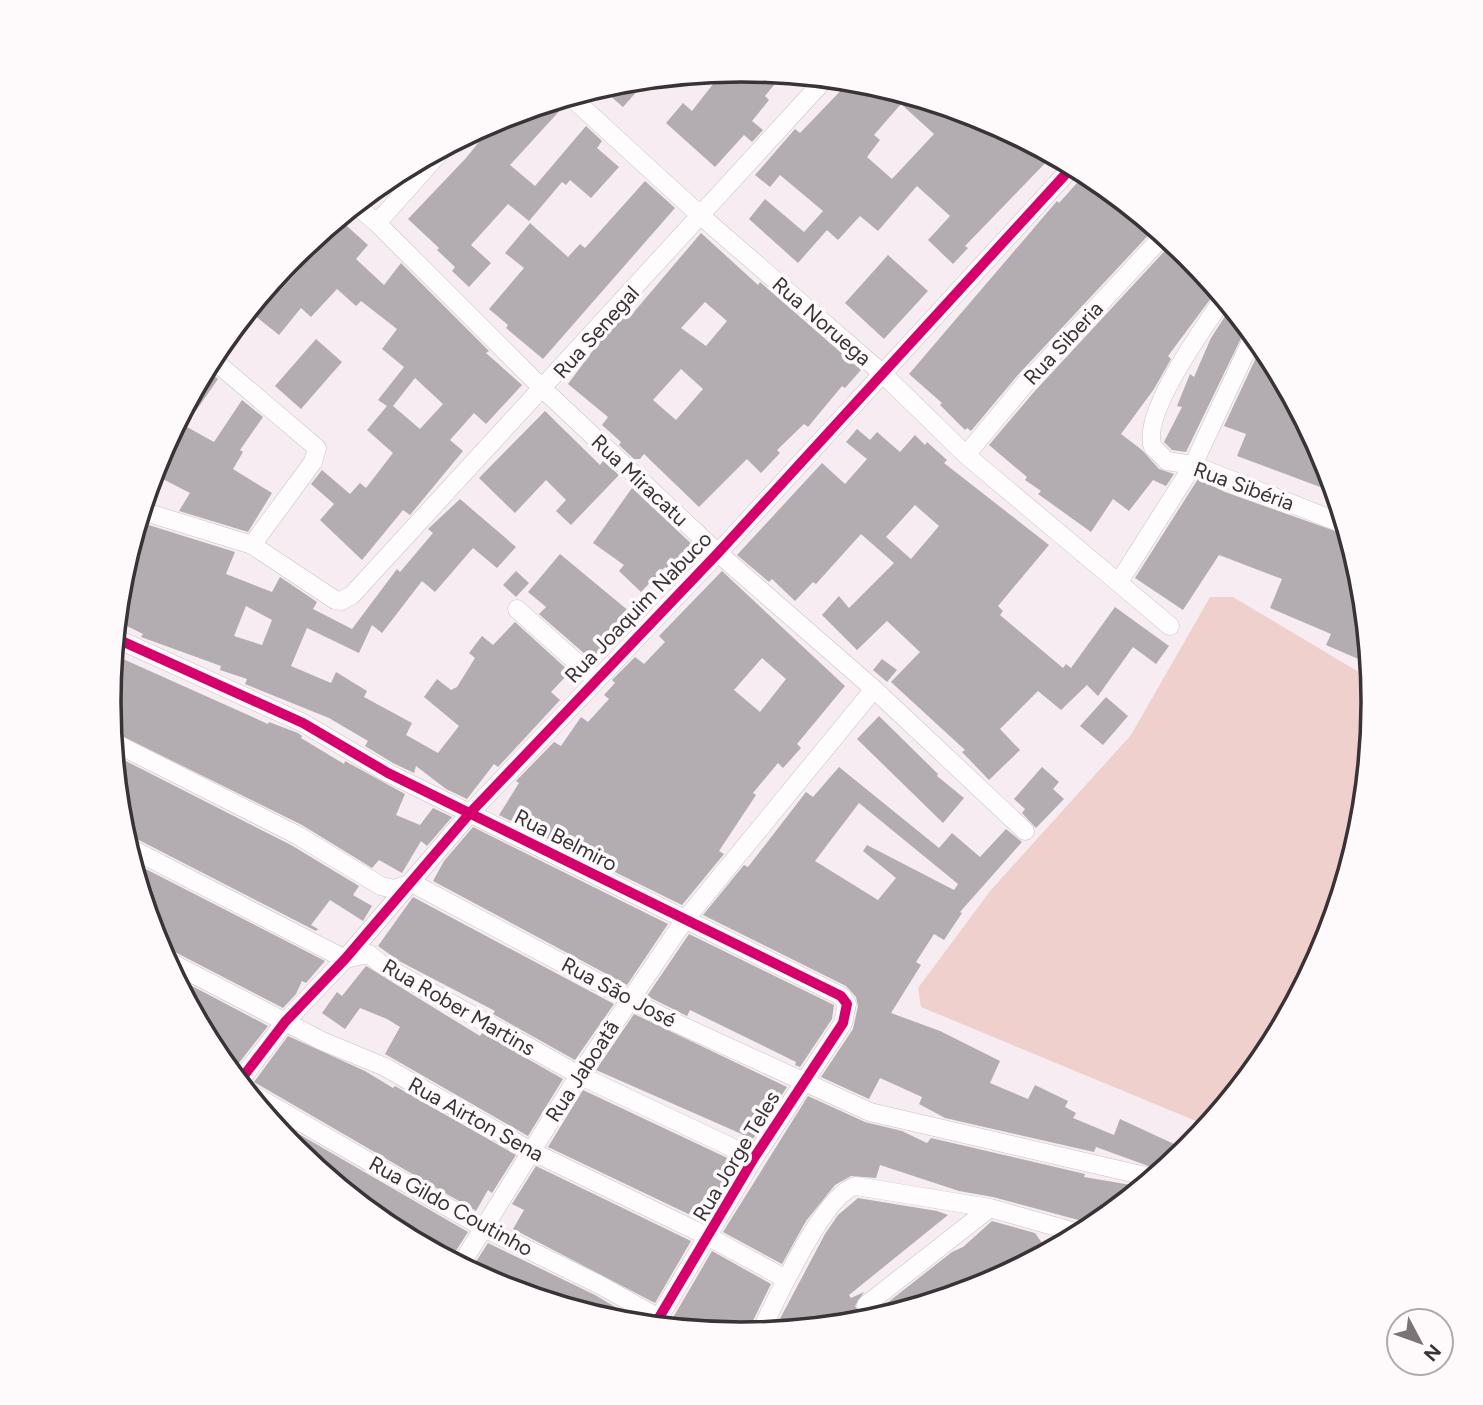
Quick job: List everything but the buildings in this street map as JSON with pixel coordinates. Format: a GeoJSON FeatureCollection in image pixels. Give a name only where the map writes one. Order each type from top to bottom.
{"type":"FeatureCollection","features":[{"type":"Feature","properties":{"kind":"street","name":"Rua Senegal"},"geometry":{"type":"LineString","coordinates":[[252,545],[335,600],[341,601],[352,596],[544,390],[817,88]]}},
{"type":"Feature","properties":{"kind":"street","name":"Rua Noruega"},"geometry":{"type":"LineString","coordinates":[[578,104],[883,374],[966,455],[1170,626]]}},
{"type":"Feature","properties":{"kind":"street"},"geometry":{"type":"LineString","coordinates":[[377,223],[426,168]]}},
{"type":"Feature","properties":{"kind":"street","name":"Rua Joaquim Nabuco"},"geometry":{"type":"LineString","coordinates":[[245,1074],[285,1022],[345,959],[470,813],[718,553],[1066,174]]}},
{"type":"Feature","properties":{"kind":"street","name":"Rua Miracatu"},"geometry":{"type":"LineString","coordinates":[[363,211],[544,390],[718,553],[874,689],[1025,831]]}},
{"type":"Feature","properties":{"kind":"street","name":"Rua Siberia"},"geometry":{"type":"LineString","coordinates":[[966,455],[1025,384],[1157,243]]}},
{"type":"Feature","properties":{"kind":"street","name":"Rua Sibéria"},"geometry":{"type":"LineString","coordinates":[[1219,307],[1180,367],[1151,426],[1150,441],[1167,461],[1193,464],[1334,520]]}},
{"type":"Feature","properties":{"kind":"street"},"geometry":{"type":"LineString","coordinates":[[1119,582],[1193,464],[1249,346]]}},
{"type":"Feature","properties":{"kind":"street"},"geometry":{"type":"LineString","coordinates":[[151,514],[252,545],[313,462],[317,448],[221,366]]}},
{"type":"Feature","properties":{"kind":"street"},"geometry":{"type":"LineString","coordinates":[[517,608],[595,679]]}},
{"type":"Feature","properties":{"kind":"street","name":"Rua Belmiro"},"geometry":{"type":"LineString","coordinates":[[125,642],[303,723],[388,773],[684,921],[834,991],[847,1004]]}},
{"type":"Feature","properties":{"kind":"street","name":"Rua Jaboatã"},"geometry":{"type":"LineString","coordinates":[[465,1258],[629,997],[684,921],[874,689]]}},
{"type":"Feature","properties":{"kind":"street"},"geometry":{"type":"LineString","coordinates":[[123,747],[297,835],[381,886],[393,889],[412,883]]}},
{"type":"Feature","properties":{"kind":"street","name":"Rua Rober Martins"},"geometry":{"type":"LineString","coordinates":[[140,854],[345,959],[369,954],[381,964],[579,1075],[754,1158]]}},
{"type":"Feature","properties":{"kind":"street","name":"Rua São José"},"geometry":{"type":"LineString","coordinates":[[412,883],[663,1017],[870,1112],[1142,1175]]}},
{"type":"Feature","properties":{"kind":"street","name":"Rua Airton Sena"},"geometry":{"type":"LineString","coordinates":[[181,968],[321,1041],[385,1067],[531,1151],[709,1237],[786,1279]]}},
{"type":"Feature","properties":{"kind":"street","name":"Rua Jorge Teles"},"geometry":{"type":"LineString","coordinates":[[660,1317],[754,1158],[843,1023],[847,1004]]}},
{"type":"Feature","properties":{"kind":"street","name":"Rua Gildo Coutinho"},"geometry":{"type":"LineString","coordinates":[[269,1104],[482,1227],[600,1285],[646,1315]]}},
{"type":"Feature","properties":{"kind":"street"},"geometry":{"type":"LineString","coordinates":[[765,1322],[786,1279],[828,1208],[846,1188],[856,1186],[990,1208],[1068,1230]]}},
{"type":"Feature","properties":{"kind":"street"},"geometry":{"type":"LineString","coordinates":[[866,1306],[990,1208]]}},
{"type":"Feature","properties":{"kind":"shaded area"},"geometry":{"type":"Polygon","coordinates":[[[1210,597],[1233,597],[1361,673],[1362,702],[1356,783],[1350,824],[1329,902],[1315,940],[1279,1013],[1234,1080],[1198,1122],[921,1007],[918,988],[991,890],[1131,735],[1210,597]]]}},
{"type":"Feature","properties":{"kind":"cycle path"},"geometry":{"type":"LineString","coordinates":[[245,1074],[285,1022],[345,959],[470,813],[718,553],[1066,174]]}},
{"type":"Feature","properties":{"kind":"cycle path"},"geometry":{"type":"LineString","coordinates":[[125,642],[303,723],[388,773],[841,996],[847,1004],[843,1023],[754,1158],[659,1317]]}}]}
